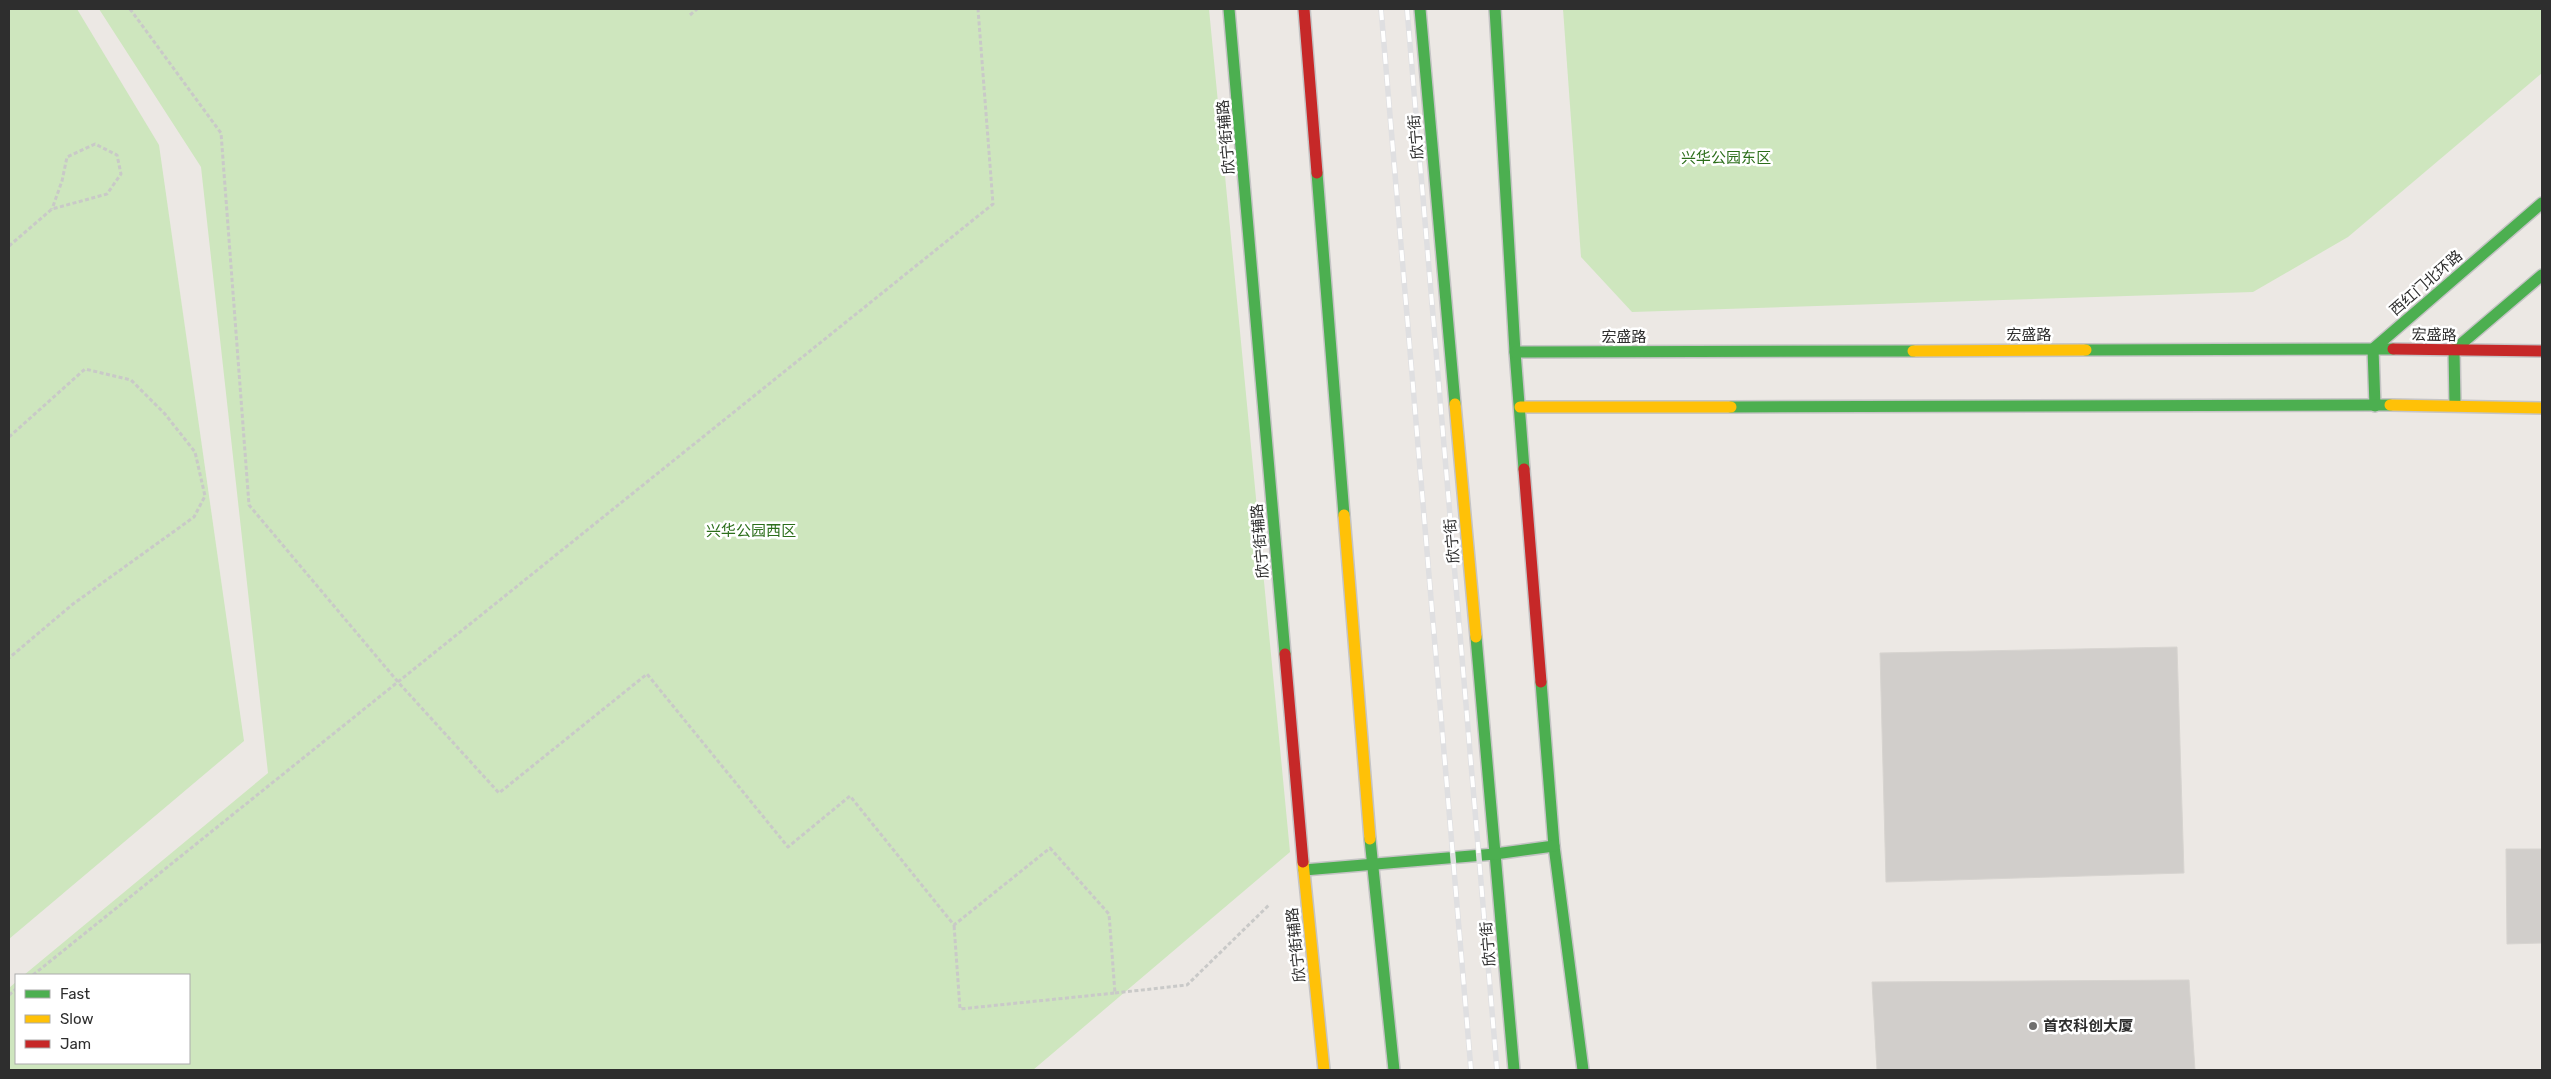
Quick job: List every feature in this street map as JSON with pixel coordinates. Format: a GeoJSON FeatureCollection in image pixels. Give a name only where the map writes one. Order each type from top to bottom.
{"type":"FeatureCollection","features":[{"type":"Feature","properties":{"kind":"street","name":"欣宁街辅路"},"geometry":{"type":"LineString","coordinates":[[1229,9],[1304,870],[1324,1070]]}},
{"type":"Feature","properties":{"kind":"street"},"geometry":{"type":"LineString","coordinates":[[1304,9],[1372,863],[1394,1070]]}},
{"type":"Feature","properties":{"kind":"street","name":"欣宁街"},"geometry":{"type":"LineString","coordinates":[[1420,9],[1514,1070]]}},
{"type":"Feature","properties":{"kind":"street"},"geometry":{"type":"LineString","coordinates":[[1495,9],[1515,352],[1554,846],[1584,1070]]}},
{"type":"Feature","properties":{"kind":"street","name":"西红门北环路"},"geometry":{"type":"LineString","coordinates":[[2373,349],[2542,203]]}},
{"type":"Feature","properties":{"kind":"street"},"geometry":{"type":"LineString","coordinates":[[2455,405],[2454,350],[2542,275]]}},
{"type":"Feature","properties":{"kind":"street"},"geometry":{"type":"LineString","coordinates":[[2373,349],[2375,406]]}},
{"type":"Feature","properties":{"kind":"street","name":"宏盛路"},"geometry":{"type":"LineString","coordinates":[[1515,352],[2373,349],[2542,352]]}},
{"type":"Feature","properties":{"kind":"street"},"geometry":{"type":"LineString","coordinates":[[1520,406],[2455,405],[2542,408]]}},
{"type":"Feature","properties":{"kind":"street"},"geometry":{"type":"LineString","coordinates":[[1304,870],[1495,854],[1554,846]]}},
{"type":"Feature","properties":{"kind":"path"},"geometry":{"type":"LineString","coordinates":[[130,9],[222,133],[249,505],[398,682],[499,793],[647,674],[788,847],[850,796],[954,925],[960,1009],[1187,985],[1304,870]]}},
{"type":"Feature","properties":{"kind":"path"},"geometry":{"type":"LineString","coordinates":[[690,15],[698,9]]}},
{"type":"Feature","properties":{"kind":"path"},"geometry":{"type":"LineString","coordinates":[[34,974],[993,204],[978,9]]}},
{"type":"Feature","properties":{"kind":"path"},"geometry":{"type":"LineString","coordinates":[[9,246],[52,209],[107,194],[121,174],[117,155],[95,144],[67,157],[62,181],[52,209]]}},
{"type":"Feature","properties":{"kind":"path"},"geometry":{"type":"LineString","coordinates":[[9,437],[85,369],[131,380],[165,414],[195,452],[205,496],[194,517],[73,604],[9,658]]}},
{"type":"Feature","properties":{"kind":"path"},"geometry":{"type":"LineString","coordinates":[[954,925],[1050,848],[1109,914],[1115,993]]}},
{"type":"Feature","properties":{"kind":"green space"},"geometry":{"type":"Polygon","coordinates":[[[9,9],[77,9],[159,145],[244,741],[9,939],[9,9]]]}},
{"type":"Feature","properties":{"kind":"green space","name":"兴华公园西区"},"geometry":{"type":"Polygon","coordinates":[[[99,9],[1209,9],[1290,852],[1033,1070],[9,1070],[9,988],[15,983],[15,1064],[190,1064],[190,974],[25,974],[268,773],[201,167],[99,9]]]}},
{"type":"Feature","properties":{"kind":"green space","name":"兴华公园东区"},"geometry":{"type":"Polygon","coordinates":[[[1563,9],[2542,9],[2542,73],[2348,237],[2253,292],[1632,312],[1581,257],[1563,9]]]}},
{"type":"Feature","properties":{"kind":"building"},"geometry":{"type":"Polygon","coordinates":[[[2177,647],[2184,873],[1886,882],[1880,653],[2177,647]]]}},
{"type":"Feature","properties":{"kind":"building"},"geometry":{"type":"Polygon","coordinates":[[[2506,849],[2542,849],[2542,943],[2507,944],[2506,849]]]}},
{"type":"Feature","properties":{"kind":"building","name":"首农科创大厦"},"geometry":{"type":"Polygon","coordinates":[[[2189,980],[2195,1070],[1877,1070],[1872,982],[2189,980]]]}},
{"type":"Feature","properties":{"kind":"railway"},"geometry":{"type":"LineString","coordinates":[[1381,9],[1471,1070]]}},
{"type":"Feature","properties":{"kind":"railway"},"geometry":{"type":"LineString","coordinates":[[1407,9],[1497,1070]]}},
{"type":"Feature","properties":{"kind":"traffic: fast"},"geometry":{"type":"LineString","coordinates":[[1229,9],[1285,654]]}},
{"type":"Feature","properties":{"kind":"traffic: fast"},"geometry":{"type":"LineString","coordinates":[[1420,9],[1455,404]]}},
{"type":"Feature","properties":{"kind":"traffic: fast"},"geometry":{"type":"LineString","coordinates":[[1495,9],[1515,352],[1524,469]]}},
{"type":"Feature","properties":{"kind":"traffic: fast"},"geometry":{"type":"LineString","coordinates":[[1317,173],[1344,515]]}},
{"type":"Feature","properties":{"kind":"traffic: fast"},"geometry":{"type":"LineString","coordinates":[[2375,406],[2373,349],[2542,203]]}},
{"type":"Feature","properties":{"kind":"traffic: fast"},"geometry":{"type":"LineString","coordinates":[[2455,405],[2454,350],[2542,275]]}},
{"type":"Feature","properties":{"kind":"traffic: fast"},"geometry":{"type":"LineString","coordinates":[[2086,350],[2393,349]]}},
{"type":"Feature","properties":{"kind":"traffic: fast"},"geometry":{"type":"LineString","coordinates":[[1515,352],[1913,351]]}},
{"type":"Feature","properties":{"kind":"traffic: fast"},"geometry":{"type":"LineString","coordinates":[[1731,407],[2390,405]]}},
{"type":"Feature","properties":{"kind":"traffic: fast"},"geometry":{"type":"LineString","coordinates":[[1476,637],[1514,1070]]}},
{"type":"Feature","properties":{"kind":"traffic: fast"},"geometry":{"type":"LineString","coordinates":[[1541,682],[1554,846],[1583,1070]]}},
{"type":"Feature","properties":{"kind":"traffic: fast"},"geometry":{"type":"LineString","coordinates":[[1370,839],[1394,1070]]}},
{"type":"Feature","properties":{"kind":"traffic: fast"},"geometry":{"type":"LineString","coordinates":[[1304,870],[1495,854],[1554,846]]}},
{"type":"Feature","properties":{"kind":"traffic: slow"},"geometry":{"type":"LineString","coordinates":[[1913,351],[2086,350]]}},
{"type":"Feature","properties":{"kind":"traffic: slow"},"geometry":{"type":"LineString","coordinates":[[1455,404],[1476,637]]}},
{"type":"Feature","properties":{"kind":"traffic: slow"},"geometry":{"type":"LineString","coordinates":[[2390,405],[2542,408]]}},
{"type":"Feature","properties":{"kind":"traffic: slow"},"geometry":{"type":"LineString","coordinates":[[1520,407],[1731,407]]}},
{"type":"Feature","properties":{"kind":"traffic: slow"},"geometry":{"type":"LineString","coordinates":[[1344,515],[1370,839]]}},
{"type":"Feature","properties":{"kind":"traffic: slow"},"geometry":{"type":"LineString","coordinates":[[1303,862],[1324,1070]]}},
{"type":"Feature","properties":{"kind":"traffic: jam"},"geometry":{"type":"LineString","coordinates":[[1304,9],[1317,173]]}},
{"type":"Feature","properties":{"kind":"traffic: jam"},"geometry":{"type":"LineString","coordinates":[[2393,349],[2542,351]]}},
{"type":"Feature","properties":{"kind":"traffic: jam"},"geometry":{"type":"LineString","coordinates":[[1524,469],[1541,682]]}},
{"type":"Feature","properties":{"kind":"traffic: jam"},"geometry":{"type":"LineString","coordinates":[[1285,654],[1303,862]]}},
{"type":"Feature","properties":{"kind":"place","name":"首农科创大厦"},"geometry":{"type":"Point","coordinates":[2033,1026]}}]}
